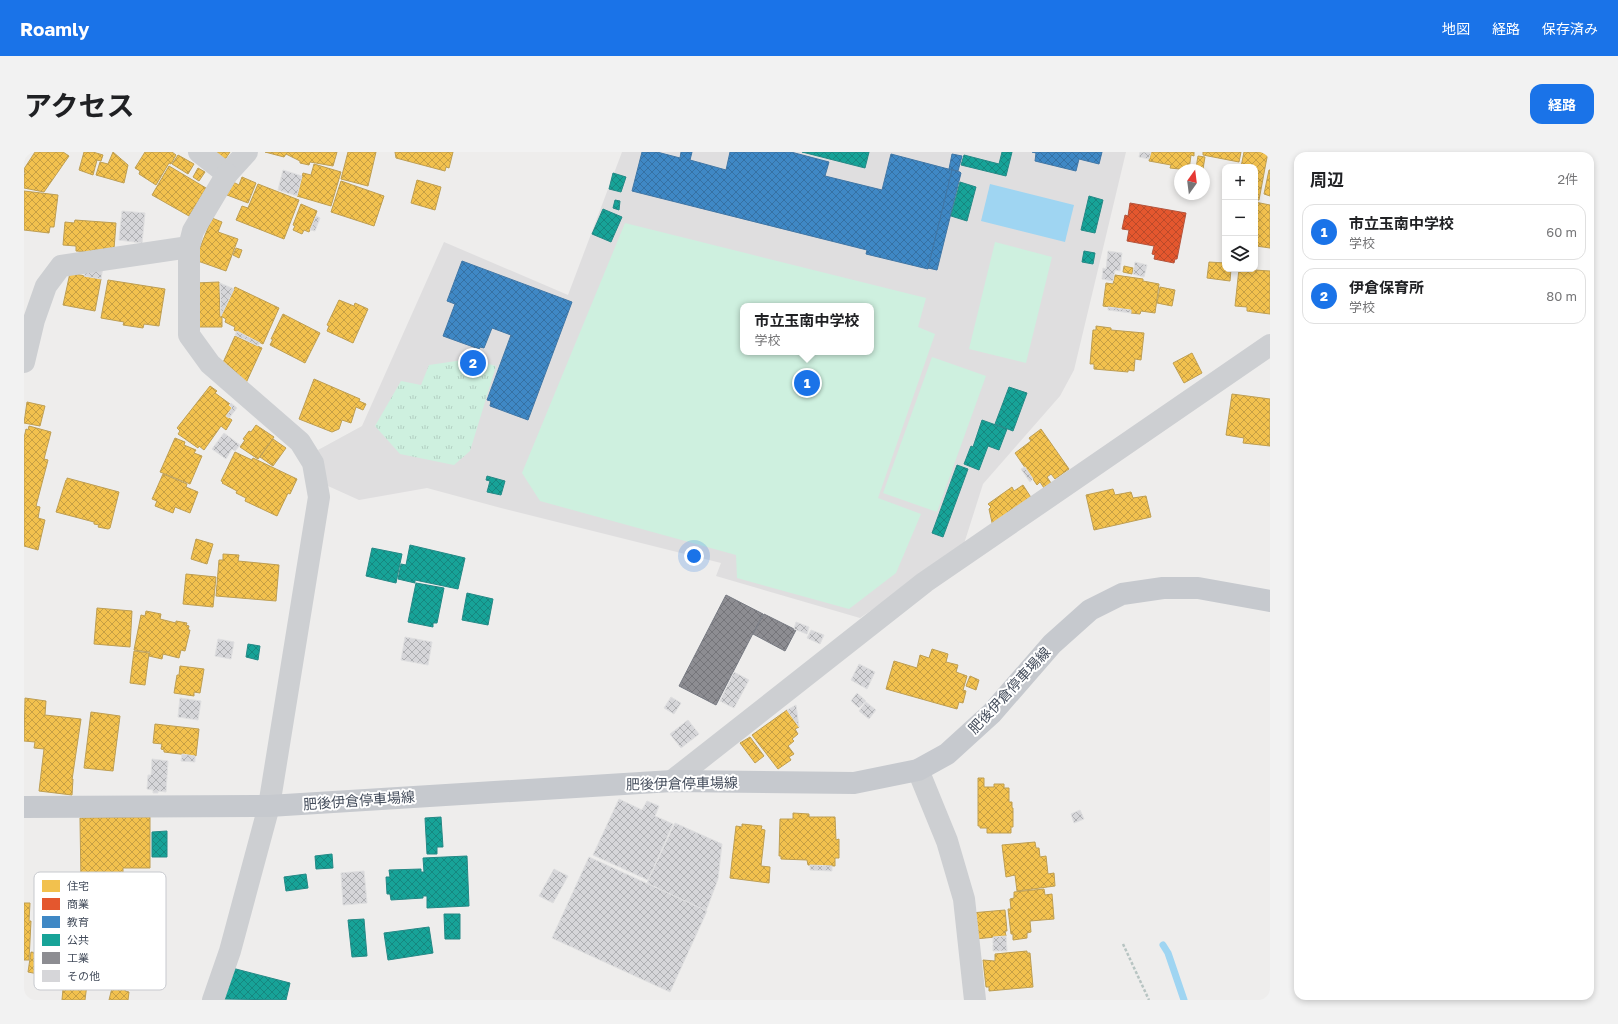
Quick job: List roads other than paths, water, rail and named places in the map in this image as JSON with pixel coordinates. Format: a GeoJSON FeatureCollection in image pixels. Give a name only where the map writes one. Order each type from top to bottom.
{"type":"FeatureCollection","features":[{"type":"Feature","properties":{"kind":"main road","name":"肥後伊倉停車場線"},"geometry":{"type":"LineString","coordinates":[[24,807],[269,806],[672,781],[854,783],[918,770],[947,754],[992,713],[1052,644],[1090,610],[1122,594],[1163,588],[1198,588],[1270,601]]}},
{"type":"Feature","properties":{"kind":"street"},"geometry":{"type":"LineString","coordinates":[[199,152],[227,174]]}},
{"type":"Feature","properties":{"kind":"street"},"geometry":{"type":"LineString","coordinates":[[213,1000],[230,951],[269,806],[319,497],[313,463],[300,442],[210,364],[189,335],[189,247],[193,230],[227,174],[247,152]]}},
{"type":"Feature","properties":{"kind":"street"},"geometry":{"type":"LineString","coordinates":[[24,362],[34,320],[46,286],[61,266],[189,247]]}},
{"type":"Feature","properties":{"kind":"street"},"geometry":{"type":"LineString","coordinates":[[672,781],[925,582],[1270,345]]}},
{"type":"Feature","properties":{"kind":"street"},"geometry":{"type":"LineString","coordinates":[[918,770],[947,841],[964,899],[975,1000]]}},
{"type":"Feature","properties":{"kind":"water"},"geometry":{"type":"Polygon","coordinates":[[[990,184],[1074,205],[1065,242],[981,221],[990,184]]]}},
{"type":"Feature","properties":{"kind":"waterway"},"geometry":{"type":"LineString","coordinates":[[1163,945],[1168,953],[1184,1000]]}},
{"type":"Feature","properties":{"kind":"place","name":"伊倉保育所"},"geometry":{"type":"Point","coordinates":[473,363]}},
{"type":"Feature","properties":{"kind":"place","name":"市立玉南中学校"},"geometry":{"type":"Point","coordinates":[807,383]}}]}
